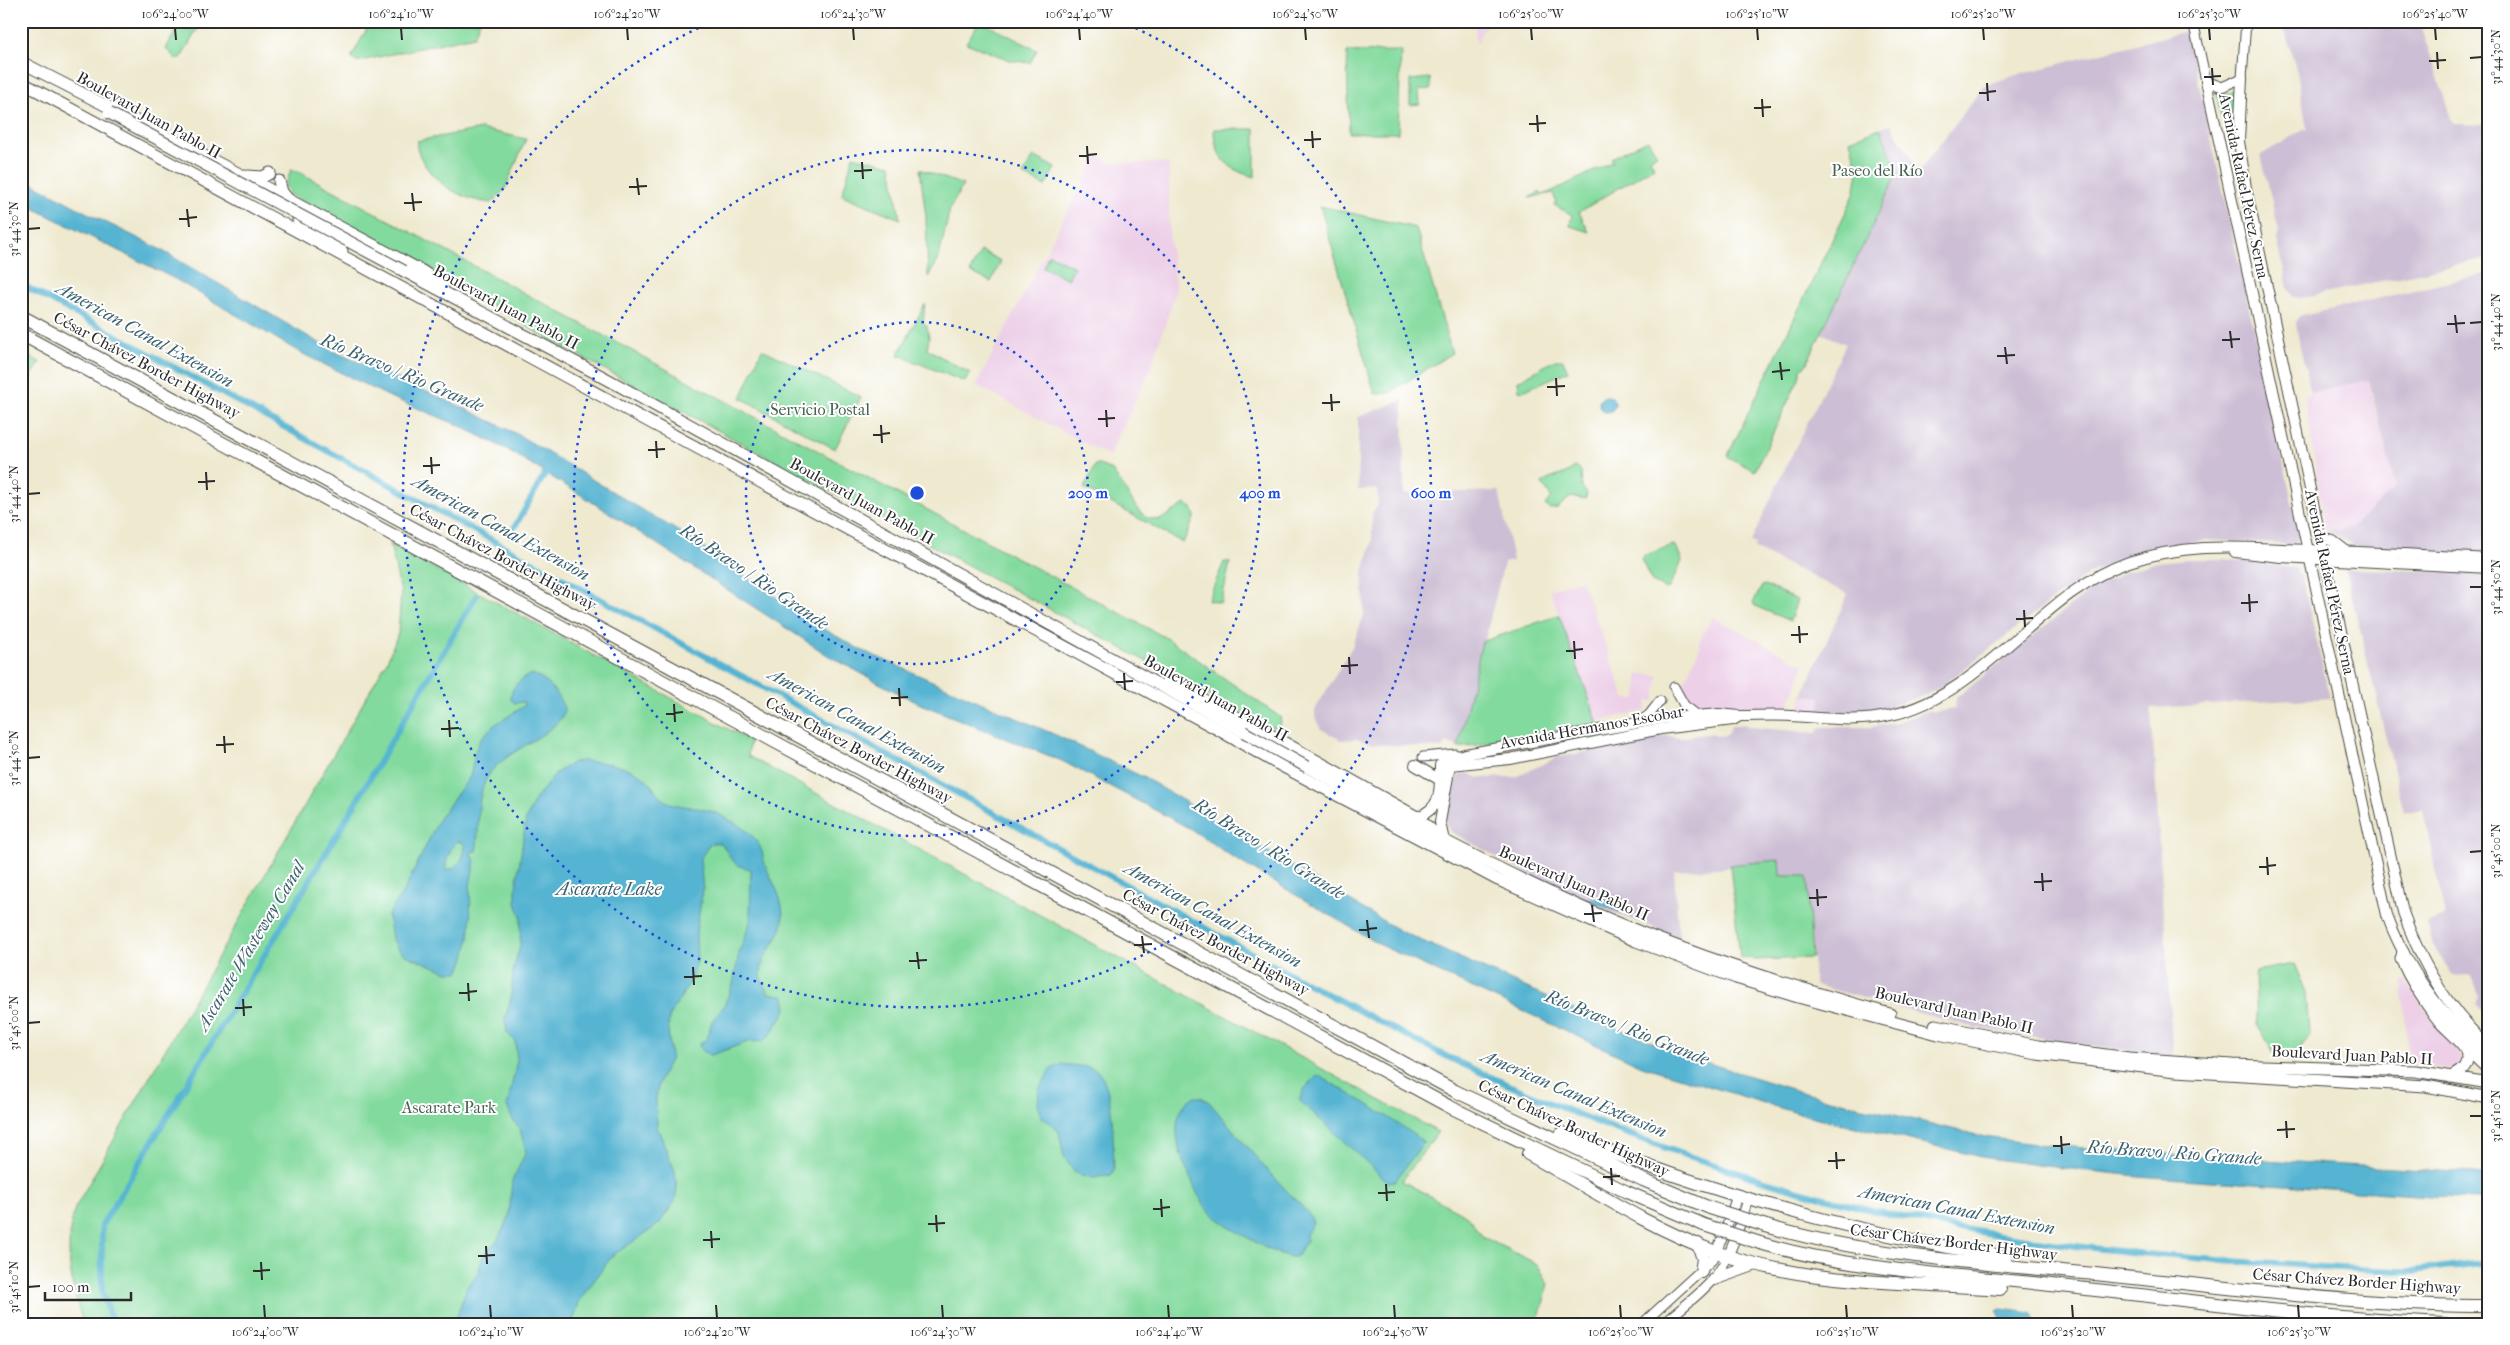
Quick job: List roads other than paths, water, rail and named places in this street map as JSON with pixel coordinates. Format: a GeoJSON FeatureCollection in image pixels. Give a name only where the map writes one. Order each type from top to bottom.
{"type":"FeatureCollection","features":[{"type":"Feature","properties":{"kind":"highway","name":"Boulevard Juan Pablo II"},"geometry":{"type":"LineString","coordinates":[[21,62],[109,113],[473,307],[1422,830],[1591,911],[1684,949],[1806,992],[1933,1025],[2038,1046],[2146,1059],[2274,1067],[2390,1070],[2489,1083]]}},
{"type":"Feature","properties":{"kind":"highway"},"geometry":{"type":"LineString","coordinates":[[21,62],[239,173],[267,191],[290,201],[422,271],[473,307]]}},
{"type":"Feature","properties":{"kind":"highway","name":"Boulevard Juan Pablo II"},"geometry":{"type":"LineString","coordinates":[[21,82],[1219,730],[1244,746],[1365,811],[1496,879],[1636,942],[1736,978],[1838,1009],[1991,1046],[2176,1072],[2426,1086],[2489,1098]]}},
{"type":"Feature","properties":{"kind":"highway"},"geometry":{"type":"LineString","coordinates":[[186,171],[208,174],[255,194],[267,191]]}},
{"type":"Feature","properties":{"kind":"highway"},"geometry":{"type":"LineString","coordinates":[[239,173],[258,178],[270,173]]}},
{"type":"Feature","properties":{"kind":"highway"},"geometry":{"type":"LineString","coordinates":[[279,181],[282,192],[290,201]]}},
{"type":"Feature","properties":{"kind":"highway"},"geometry":{"type":"LineString","coordinates":[[267,191],[278,208],[331,240],[354,262]]}},
{"type":"Feature","properties":{"kind":"highway","name":"César Chávez Border Highway"},"geometry":{"type":"LineString","coordinates":[[21,316],[1455,1091],[1643,1180],[1710,1208],[1812,1238],[1873,1250],[2325,1297],[2489,1306]]}},
{"type":"Feature","properties":{"kind":"highway","name":"César Chávez Border Highway"},"geometry":{"type":"LineString","coordinates":[[21,334],[1450,1107],[1627,1192],[1704,1225],[1805,1255],[1888,1269],[2292,1313],[2446,1324]]}},
{"type":"Feature","properties":{"kind":"highway"},"geometry":{"type":"LineString","coordinates":[[1100,652],[1108,651],[1117,654],[1260,729],[1417,817],[1434,830],[1440,839]]}},
{"type":"Feature","properties":{"kind":"highway"},"geometry":{"type":"LineString","coordinates":[[1253,742],[1259,742],[1262,739],[1260,729]]}},
{"type":"Feature","properties":{"kind":"highway"},"geometry":{"type":"LineString","coordinates":[[1219,730],[1231,731],[1351,796],[1365,811]]}},
{"type":"Feature","properties":{"kind":"highway"},"geometry":{"type":"LineString","coordinates":[[1300,768],[1299,761],[1307,755]]}},
{"type":"Feature","properties":{"kind":"highway"},"geometry":{"type":"LineString","coordinates":[[2403,952],[2401,959],[2416,987],[2439,1021],[2489,1070]]}},
{"type":"Feature","properties":{"kind":"highway"},"geometry":{"type":"LineString","coordinates":[[2449,1077],[2464,1068],[2467,1060],[2466,1048]]}},
{"type":"Feature","properties":{"kind":"highway"},"geometry":{"type":"LineString","coordinates":[[1455,1091],[1594,1145],[1743,1198],[1874,1231],[2105,1275]]}},
{"type":"Feature","properties":{"kind":"highway"},"geometry":{"type":"LineString","coordinates":[[1450,1107],[1624,1208],[1722,1254],[1757,1264],[1835,1278],[2041,1292],[2090,1290]]}},
{"type":"Feature","properties":{"kind":"highway"},"geometry":{"type":"LineString","coordinates":[[1698,1244],[1703,1259],[1701,1272]]}},
{"type":"Feature","properties":{"kind":"highway"},"geometry":{"type":"LineString","coordinates":[[1714,1279],[1757,1264]]}},
{"type":"Feature","properties":{"kind":"main road"},"geometry":{"type":"LineString","coordinates":[[2193,21],[2206,81],[2222,87],[2242,78],[2246,21]]}},
{"type":"Feature","properties":{"kind":"main road","name":"Avenida Rafael Pérez Serna"},"geometry":{"type":"LineString","coordinates":[[2242,78],[2238,130],[2242,166],[2320,537],[2403,912],[2417,949],[2442,993],[2458,1015],[2489,1047]]}},
{"type":"Feature","properties":{"kind":"main road","name":"Avenida Rafael Pérez Serna"},"geometry":{"type":"LineString","coordinates":[[2206,81],[2380,888],[2392,930],[2424,987],[2456,1028],[2489,1059]]}},
{"type":"Feature","properties":{"kind":"main road"},"geometry":{"type":"LineString","coordinates":[[2283,548],[2296,540],[2303,529]]}},
{"type":"Feature","properties":{"kind":"main road"},"geometry":{"type":"LineString","coordinates":[[2320,537],[2333,541],[2346,551]]}},
{"type":"Feature","properties":{"kind":"main road","name":"Avenida Hermanos Escobar"},"geometry":{"type":"LineString","coordinates":[[1445,764],[1465,754],[1637,723],[1697,715],[1729,714],[1843,720],[1871,718],[1904,712],[1922,705],[1957,685],[2061,603],[2100,575],[2127,563],[2159,554],[2188,549],[2222,548],[2234,545],[2283,548],[2308,554]]}},
{"type":"Feature","properties":{"kind":"main road","name":"Avenida Hermanos Escobar"},"geometry":{"type":"LineString","coordinates":[[2222,548],[2239,552],[2489,559]]}},
{"type":"Feature","properties":{"kind":"main road","name":"Avenida Hermanos Escobar"},"geometry":{"type":"LineString","coordinates":[[2324,555],[2346,551],[2489,568]]}},
{"type":"Feature","properties":{"kind":"main road"},"geometry":{"type":"LineString","coordinates":[[1674,687],[1684,704],[1697,715]]}},
{"type":"Feature","properties":{"kind":"main road"},"geometry":{"type":"LineString","coordinates":[[1637,723],[1649,714],[1660,701]]}},
{"type":"Feature","properties":{"kind":"main road","name":"Avenida Hermanos Escobar"},"geometry":{"type":"LineString","coordinates":[[1445,764],[1510,759],[1661,729],[1733,720],[1739,716]]}},
{"type":"Feature","properties":{"kind":"main road"},"geometry":{"type":"LineString","coordinates":[[1440,839],[1445,764],[1423,757],[1465,754]]}},
{"type":"Feature","properties":{"kind":"main road"},"geometry":{"type":"LineString","coordinates":[[1417,817],[1430,811],[1434,806],[1443,782],[1473,762]]}},
{"type":"Feature","properties":{"kind":"main road"},"geometry":{"type":"LineString","coordinates":[[1415,765],[1431,772],[1443,782]]}},
{"type":"Feature","properties":{"kind":"main road"},"geometry":{"type":"LineString","coordinates":[[1662,1324],[1714,1279],[1743,1198]]}},
{"type":"Feature","properties":{"kind":"main road"},"geometry":{"type":"LineString","coordinates":[[1642,1324],[1722,1254]]}},
{"type":"Feature","properties":{"kind":"water"},"geometry":{"type":"Polygon","coordinates":[[[21,177],[91,215],[156,247],[333,351],[462,407],[517,434],[691,539],[812,622],[859,649],[1058,736],[1147,779],[1400,931],[1603,1022],[1692,1058],[1801,1092],[1985,1137],[2035,1144],[2136,1152],[2489,1174],[2489,1200],[2137,1176],[1981,1157],[1797,1113],[1642,1066],[1382,946],[1237,860],[1189,828],[1062,761],[918,703],[829,656],[605,510],[508,450],[458,425],[390,397],[301,353],[175,279],[21,202],[21,177]]]}},
{"type":"Feature","properties":{"kind":"water"},"geometry":{"type":"Polygon","coordinates":[[[1607,396],[1615,404],[1607,412],[1599,404],[1607,396]]]}},
{"type":"Feature","properties":{"kind":"water"},"geometry":{"type":"Polygon","coordinates":[[[532,674],[547,683],[558,696],[564,710],[561,718],[554,726],[495,767],[484,785],[479,803],[476,851],[471,852],[475,859],[470,886],[469,941],[460,970],[448,972],[405,955],[398,949],[392,938],[388,915],[404,891],[440,817],[470,777],[476,749],[481,738],[493,726],[524,706],[524,702],[515,703],[511,700],[511,696],[517,684],[532,674]],[[458,841],[453,846],[446,870],[458,865],[464,853],[465,844],[458,841]]]}},
{"type":"Feature","properties":{"kind":"water","name":"Ascarate Lake"},"geometry":{"type":"Polygon","coordinates":[[[574,762],[600,762],[627,768],[648,781],[666,801],[713,812],[748,832],[758,843],[765,865],[780,899],[783,913],[781,929],[763,963],[761,972],[763,982],[769,993],[785,996],[787,1009],[769,1036],[762,1042],[751,1041],[711,1055],[705,1053],[699,1046],[700,1043],[707,1039],[712,1021],[724,1006],[733,984],[739,953],[750,922],[751,869],[735,863],[719,843],[710,844],[700,859],[703,890],[696,932],[697,962],[690,982],[669,1017],[668,1029],[671,1058],[659,1082],[656,1098],[657,1127],[675,1171],[677,1190],[675,1201],[659,1224],[612,1256],[580,1300],[572,1324],[457,1324],[457,1316],[467,1287],[477,1274],[485,1252],[497,1241],[509,1217],[512,1181],[526,1152],[520,1129],[507,1107],[517,1060],[515,1041],[507,1033],[505,1019],[511,998],[513,971],[520,946],[521,916],[516,903],[516,888],[526,819],[535,800],[556,773],[574,762]]]}},
{"type":"Feature","properties":{"kind":"water"},"geometry":{"type":"Polygon","coordinates":[[[1622,896],[1624,909],[1620,912],[1584,899],[1622,896]]]}},
{"type":"Feature","properties":{"kind":"water"},"geometry":{"type":"Polygon","coordinates":[[[1062,1064],[1084,1066],[1096,1070],[1107,1087],[1113,1132],[1114,1170],[1111,1175],[1093,1178],[1075,1173],[1064,1157],[1059,1132],[1052,1124],[1042,1118],[1038,1108],[1039,1089],[1051,1069],[1062,1064]]]}},
{"type":"Feature","properties":{"kind":"water"},"geometry":{"type":"Polygon","coordinates":[[[1318,1075],[1385,1115],[1424,1142],[1395,1181],[1388,1182],[1299,1100],[1304,1089],[1318,1075]]]}},
{"type":"Feature","properties":{"kind":"water"},"geometry":{"type":"Polygon","coordinates":[[[1193,1097],[1201,1097],[1209,1102],[1266,1169],[1309,1214],[1313,1222],[1306,1235],[1307,1240],[1296,1257],[1264,1247],[1238,1232],[1209,1211],[1201,1200],[1184,1164],[1177,1137],[1178,1119],[1181,1111],[1193,1097]]]}},
{"type":"Feature","properties":{"kind":"water"},"geometry":{"type":"Polygon","coordinates":[[[2002,1308],[2031,1312],[2034,1314],[2034,1322],[2004,1324],[1997,1310],[2002,1308]]]}},
{"type":"Feature","properties":{"kind":"waterway","name":"American Canal Extension"},"geometry":{"type":"LineString","coordinates":[[21,284],[1312,986],[1458,1062],[1612,1128],[1716,1166],[1822,1197],[1940,1225],[2005,1236],[2135,1253],[2200,1259],[2396,1271],[2413,1271],[2489,1261]]}},
{"type":"Feature","properties":{"kind":"waterway","name":"Ascarate Wasteway Canal"},"geometry":{"type":"LineString","coordinates":[[510,535],[549,467]]}},
{"type":"Feature","properties":{"kind":"waterway","name":"Ascarate Wasteway Canal"},"geometry":{"type":"LineString","coordinates":[[113,1324],[102,1291],[102,1225],[344,823],[476,596]]}},
{"type":"Feature","properties":{"kind":"waterway"},"geometry":{"type":"LineString","coordinates":[[21,842],[24,872],[21,906]]}},
{"type":"Feature","properties":{"kind":"park label","name":"Paseo del Río"},"geometry":{"type":"Point","coordinates":[1877,170]}},
{"type":"Feature","properties":{"kind":"park label","name":"Servicio Postal"},"geometry":{"type":"Point","coordinates":[820,409]}},
{"type":"Feature","properties":{"kind":"park label","name":"Ascarate Park"},"geometry":{"type":"Point","coordinates":[449,1107]}},
{"type":"Feature","properties":{"kind":"water label","name":"Río Bravo / Rio Grande"},"geometry":{"type":"Point","coordinates":[402,373]}},
{"type":"Feature","properties":{"kind":"water label","name":"Río Bravo / Rio Grande"},"geometry":{"type":"Point","coordinates":[754,577]}},
{"type":"Feature","properties":{"kind":"water label","name":"Río Bravo / Rio Grande"},"geometry":{"type":"Point","coordinates":[1269,849]}},
{"type":"Feature","properties":{"kind":"water label","name":"Río Bravo / Rio Grande"},"geometry":{"type":"Point","coordinates":[1627,1028]}},
{"type":"Feature","properties":{"kind":"water label","name":"Río Bravo / Rio Grande"},"geometry":{"type":"Point","coordinates":[2174,1153]}}]}
